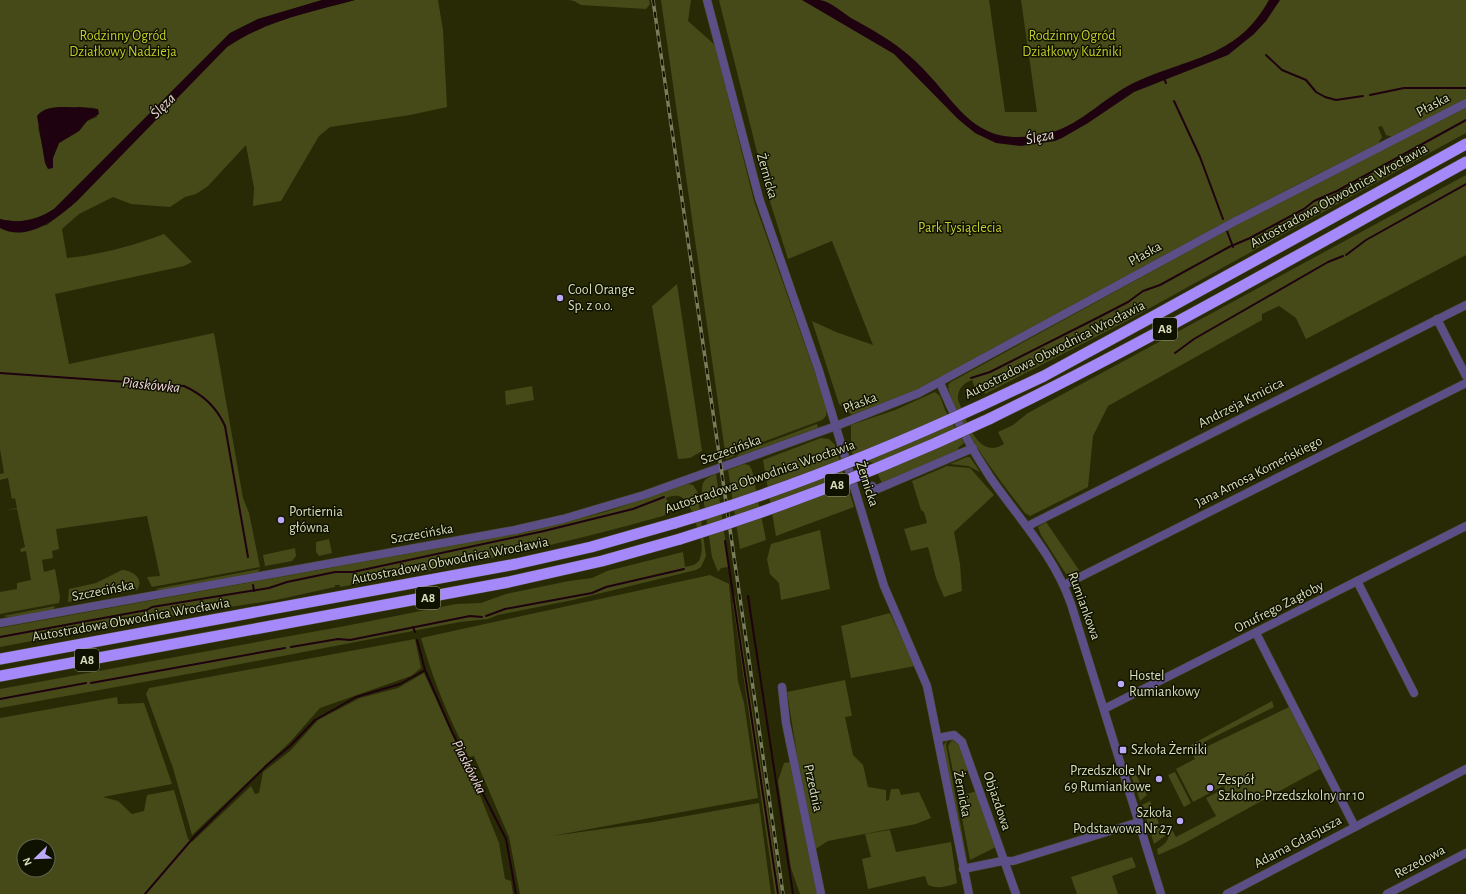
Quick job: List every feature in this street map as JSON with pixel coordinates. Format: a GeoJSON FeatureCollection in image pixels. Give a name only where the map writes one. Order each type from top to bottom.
{"type":"FeatureCollection","features":[{"type":"Feature","properties":{"kind":"highway","name":"Autostradowa Obwodnica Wrocławia"},"geometry":{"type":"LineString","coordinates":[[0,659],[516,564],[591,547],[765,495],[839,468],[1044,376],[1466,144]]}},
{"type":"Feature","properties":{"kind":"highway","name":"A8"},"geometry":{"type":"LineString","coordinates":[[0,676],[509,582],[602,561],[680,539],[772,509],[852,479],[924,449],[1072,378],[1152,336],[1466,162]]}},
{"type":"Feature","properties":{"kind":"street","name":"Żernicka"},"geometry":{"type":"LineString","coordinates":[[707,0],[759,198],[819,371],[884,586],[928,686],[969,894]]}},
{"type":"Feature","properties":{"kind":"street","name":"Płaska"},"geometry":{"type":"LineString","coordinates":[[836,426],[895,404],[940,383],[1232,222],[1466,103]]}},
{"type":"Feature","properties":{"kind":"street","name":"Andrzeja Kmicica"},"geometry":{"type":"LineString","coordinates":[[1028,526],[1466,305]]}},
{"type":"Feature","properties":{"kind":"street"},"geometry":{"type":"LineString","coordinates":[[1437,319],[1466,376]]}},
{"type":"Feature","properties":{"kind":"street","name":"Rumiankowa"},"geometry":{"type":"LineString","coordinates":[[940,383],[959,424],[990,477],[1028,526],[1052,563],[1064,585],[1161,894]]}},
{"type":"Feature","properties":{"kind":"street","name":"Jana Amosa Komeńskiego"},"geometry":{"type":"LineString","coordinates":[[1064,585],[1466,383]]}},
{"type":"Feature","properties":{"kind":"street","name":"Szczecińska"},"geometry":{"type":"LineString","coordinates":[[0,623],[484,536],[563,519],[644,496],[836,426]]}},
{"type":"Feature","properties":{"kind":"street"},"geometry":{"type":"LineString","coordinates":[[874,488],[973,448]]}},
{"type":"Feature","properties":{"kind":"street","name":"Onufrego Zagłoby"},"geometry":{"type":"LineString","coordinates":[[1104,709],[1466,526]]}},
{"type":"Feature","properties":{"kind":"street"},"geometry":{"type":"LineString","coordinates":[[1357,581],[1414,693]]}},
{"type":"Feature","properties":{"kind":"street"},"geometry":{"type":"LineString","coordinates":[[1256,633],[1355,827]]}},
{"type":"Feature","properties":{"kind":"street","name":"Przednia"},"geometry":{"type":"LineString","coordinates":[[782,687],[786,723],[821,894]]}},
{"type":"Feature","properties":{"kind":"street","name":"Objazdowa"},"geometry":{"type":"LineString","coordinates":[[938,738],[954,735],[962,742],[1016,894]]}},
{"type":"Feature","properties":{"kind":"street","name":"Adama Gdacjusza"},"geometry":{"type":"LineString","coordinates":[[1226,894],[1466,769]]}},
{"type":"Feature","properties":{"kind":"street"},"geometry":{"type":"LineString","coordinates":[[963,869],[1004,862],[1013,862],[1139,822]]}},
{"type":"Feature","properties":{"kind":"street","name":"Rezedowa"},"geometry":{"type":"LineString","coordinates":[[1387,894],[1466,853]]}},
{"type":"Feature","properties":{"kind":"green space","name":"Rodzinny Ogród Działkowy Nadzieja"},"geometry":{"type":"Polygon","coordinates":[[[0,0],[322,0],[258,19],[230,33],[54,209],[41,216],[28,220],[14,221],[0,219],[0,0]],[[79,107],[38,127],[47,167],[53,158],[59,143],[79,131],[87,121],[97,117],[95,108],[79,107]]]}},
{"type":"Feature","properties":{"kind":"green space"},"geometry":{"type":"Polygon","coordinates":[[[355,0],[438,0],[443,30],[447,107],[410,115],[330,127],[319,136],[281,201],[253,206],[254,188],[246,145],[208,186],[196,194],[185,197],[170,207],[131,204],[113,197],[79,214],[62,229],[67,258],[116,249],[164,234],[192,262],[184,266],[55,294],[69,364],[214,333],[243,498],[249,513],[260,567],[152,587],[147,577],[160,576],[147,516],[56,529],[59,549],[52,551],[53,558],[42,560],[44,572],[55,569],[60,597],[59,603],[0,614],[0,592],[17,589],[17,583],[31,580],[26,551],[21,552],[20,549],[25,547],[17,509],[6,510],[17,508],[15,498],[12,499],[8,478],[0,480],[0,474],[4,473],[0,449],[0,228],[24,231],[47,225],[77,201],[227,47],[257,30],[288,18],[355,0]]]}},
{"type":"Feature","properties":{"kind":"green space"},"geometry":{"type":"Polygon","coordinates":[[[569,0],[649,0],[650,4],[646,9],[581,5],[569,0]]]}},
{"type":"Feature","properties":{"kind":"green space"},"geometry":{"type":"Polygon","coordinates":[[[661,0],[691,0],[688,21],[715,45],[754,201],[827,407],[826,416],[822,420],[738,451],[734,456],[726,459],[661,0]]]}},
{"type":"Feature","properties":{"kind":"green space","name":"Park Tysiąclecia"},"geometry":{"type":"Polygon","coordinates":[[[719,0],[989,0],[1005,112],[1037,112],[1021,0],[1466,0],[1466,99],[1393,137],[1386,135],[1382,126],[1378,127],[1382,137],[1378,144],[1298,184],[1161,257],[927,387],[852,415],[839,404],[812,321],[836,332],[873,345],[832,241],[788,259],[767,192],[719,0]]]}},
{"type":"Feature","properties":{"kind":"green space"},"geometry":{"type":"Polygon","coordinates":[[[1466,106],[1466,133],[1123,323],[985,394],[984,392],[977,394],[972,380],[963,385],[958,393],[958,400],[969,426],[980,442],[987,447],[995,448],[1004,444],[998,432],[1013,425],[1028,413],[1466,175],[1466,255],[1306,339],[1296,318],[1279,306],[1262,314],[1262,320],[1108,406],[1093,436],[1088,487],[1030,516],[1025,513],[981,454],[971,437],[954,404],[948,388],[948,385],[951,382],[1291,195],[1466,106]]]}},
{"type":"Feature","properties":{"kind":"green space"},"geometry":{"type":"Polygon","coordinates":[[[677,284],[702,451],[690,458],[678,459],[652,306],[677,284]]]}},
{"type":"Feature","properties":{"kind":"green space"},"geometry":{"type":"Polygon","coordinates":[[[532,386],[534,400],[506,405],[505,391],[532,386]]]}},
{"type":"Feature","properties":{"kind":"green space"},"geometry":{"type":"Polygon","coordinates":[[[935,392],[940,396],[945,410],[964,443],[958,448],[959,451],[882,483],[872,462],[859,468],[851,450],[851,425],[895,410],[935,392]]]}},
{"type":"Feature","properties":{"kind":"green space"},"geometry":{"type":"Polygon","coordinates":[[[817,424],[818,428],[736,457],[740,453],[817,424]]]}},
{"type":"Feature","properties":{"kind":"green space"},"geometry":{"type":"Polygon","coordinates":[[[821,438],[829,439],[835,445],[854,507],[776,536],[763,460],[821,438]]]}},
{"type":"Feature","properties":{"kind":"green space"},"geometry":{"type":"Polygon","coordinates":[[[970,457],[980,472],[968,466],[950,464],[970,457]]]}},
{"type":"Feature","properties":{"kind":"green space"},"geometry":{"type":"Polygon","coordinates":[[[744,464],[749,465],[752,470],[766,540],[740,549],[728,470],[744,464]]]}},
{"type":"Feature","properties":{"kind":"green space"},"geometry":{"type":"Polygon","coordinates":[[[947,466],[970,468],[994,495],[954,532],[960,564],[962,591],[944,597],[936,578],[928,547],[911,551],[904,529],[927,523],[924,512],[921,510],[912,481],[947,466]]]}},
{"type":"Feature","properties":{"kind":"green space"},"geometry":{"type":"Polygon","coordinates":[[[716,474],[729,567],[721,568],[718,572],[712,557],[702,490],[704,481],[716,474]]]}},
{"type":"Feature","properties":{"kind":"green space"},"geometry":{"type":"Polygon","coordinates":[[[688,484],[693,485],[697,491],[706,556],[701,567],[696,570],[573,600],[498,615],[488,619],[460,622],[0,708],[0,689],[345,626],[456,604],[481,603],[506,594],[569,581],[592,578],[607,571],[683,552],[685,567],[694,565],[699,561],[702,551],[699,533],[690,506],[683,498],[673,496],[666,498],[672,511],[663,516],[543,547],[381,580],[340,587],[340,585],[335,585],[335,587],[276,600],[150,619],[0,647],[0,628],[527,532],[605,512],[688,484]]]}},
{"type":"Feature","properties":{"kind":"green space"},"geometry":{"type":"Polygon","coordinates":[[[1046,522],[1079,570],[1073,575],[1066,574],[1041,535],[1038,527],[1046,522]]]}},
{"type":"Feature","properties":{"kind":"green space"},"geometry":{"type":"Polygon","coordinates":[[[820,530],[830,589],[781,600],[779,583],[770,574],[767,559],[771,544],[820,530]]]}},
{"type":"Feature","properties":{"kind":"green space"},"geometry":{"type":"Polygon","coordinates":[[[329,539],[332,553],[319,556],[316,552],[316,542],[329,539]]]}},
{"type":"Feature","properties":{"kind":"green space"},"geometry":{"type":"Polygon","coordinates":[[[295,548],[296,556],[292,561],[265,566],[263,555],[295,548]]]}},
{"type":"Feature","properties":{"kind":"green space"},"geometry":{"type":"Polygon","coordinates":[[[260,569],[257,573],[162,590],[155,589],[260,569]]]}},
{"type":"Feature","properties":{"kind":"green space"},"geometry":{"type":"Polygon","coordinates":[[[122,570],[133,573],[136,576],[139,582],[137,590],[68,602],[69,589],[96,583],[122,570]]]}},
{"type":"Feature","properties":{"kind":"green space"},"geometry":{"type":"Polygon","coordinates":[[[710,575],[729,584],[738,681],[744,703],[758,798],[552,836],[653,822],[759,803],[771,894],[520,894],[509,837],[474,756],[469,757],[448,714],[436,684],[421,638],[710,575]]]}},
{"type":"Feature","properties":{"kind":"green space"},"geometry":{"type":"Polygon","coordinates":[[[735,595],[781,894],[775,894],[733,604],[733,596],[735,595]]]}},
{"type":"Feature","properties":{"kind":"green space"},"geometry":{"type":"Polygon","coordinates":[[[55,606],[53,610],[9,617],[3,616],[55,606]]]}},
{"type":"Feature","properties":{"kind":"green space"},"geometry":{"type":"Polygon","coordinates":[[[890,613],[915,666],[851,678],[841,626],[890,613]]]}},
{"type":"Feature","properties":{"kind":"green space"},"geometry":{"type":"Polygon","coordinates":[[[415,639],[421,668],[411,676],[320,708],[290,742],[192,835],[173,768],[146,694],[149,688],[415,639]]]}},
{"type":"Feature","properties":{"kind":"green space"},"geometry":{"type":"Polygon","coordinates":[[[424,673],[479,793],[499,843],[505,879],[511,881],[513,894],[0,894],[0,718],[117,697],[118,704],[144,703],[172,784],[103,797],[118,801],[132,814],[144,811],[147,795],[174,790],[188,839],[192,842],[251,786],[255,794],[259,793],[263,772],[290,751],[318,720],[360,698],[398,688],[424,673]]]}},
{"type":"Feature","properties":{"kind":"green space"},"geometry":{"type":"Polygon","coordinates":[[[845,680],[852,716],[845,717],[853,755],[863,765],[868,787],[886,790],[886,801],[889,800],[891,789],[899,789],[901,795],[919,792],[931,818],[916,824],[828,841],[811,852],[818,894],[800,894],[791,868],[778,781],[784,763],[798,761],[787,692],[845,680]]]}},
{"type":"Feature","properties":{"kind":"green space","name":"Zespół Szkolno-Przedszkolny nr 10"},"geometry":{"type":"Polygon","coordinates":[[[1272,701],[1274,707],[1204,742],[1206,747],[1289,707],[1320,769],[1183,844],[1158,855],[1157,849],[1164,844],[1169,837],[1168,830],[1171,828],[1176,837],[1216,816],[1206,798],[1225,788],[1223,786],[1193,802],[1176,769],[1195,759],[1189,746],[1272,701]]]}},
{"type":"Feature","properties":{"kind":"green space"},"geometry":{"type":"Polygon","coordinates":[[[947,740],[946,745],[968,865],[966,863],[943,746],[947,740]]]}},
{"type":"Feature","properties":{"kind":"green space"},"geometry":{"type":"Polygon","coordinates":[[[952,740],[960,746],[970,769],[958,774],[963,795],[977,791],[996,847],[970,860],[948,746],[952,740]]]}},
{"type":"Feature","properties":{"kind":"green space"},"geometry":{"type":"Polygon","coordinates":[[[1132,768],[1147,795],[1140,801],[1129,769],[1132,768]]]}},
{"type":"Feature","properties":{"kind":"green space"},"geometry":{"type":"Polygon","coordinates":[[[1175,772],[1191,803],[1184,807],[1168,775],[1175,772]]]}},
{"type":"Feature","properties":{"kind":"green space"},"geometry":{"type":"Polygon","coordinates":[[[1150,801],[1159,823],[1153,827],[1155,830],[1161,826],[1165,836],[1154,844],[1142,805],[1150,801]]]}},
{"type":"Feature","properties":{"kind":"green space"},"geometry":{"type":"Polygon","coordinates":[[[890,830],[896,852],[951,842],[957,883],[949,886],[935,887],[928,885],[925,876],[868,889],[862,859],[871,857],[865,834],[890,830]]]}},
{"type":"Feature","properties":{"kind":"green space"},"geometry":{"type":"Polygon","coordinates":[[[1132,857],[1136,867],[1112,876],[1118,894],[1077,894],[1071,877],[1132,857]]]}},
{"type":"Feature","properties":{"kind":"water","name":"Ślęza"},"geometry":{"type":"Polygon","coordinates":[[[322,0],[355,0],[288,18],[257,30],[227,47],[69,208],[51,221],[31,231],[10,232],[0,228],[0,219],[15,221],[28,220],[41,216],[54,209],[230,33],[258,19],[322,0]]]}},
{"type":"Feature","properties":{"kind":"water","name":"Ślęza"},"geometry":{"type":"Polygon","coordinates":[[[802,0],[820,0],[828,3],[898,46],[928,74],[969,119],[984,129],[1001,135],[1022,137],[1049,133],[1061,129],[1084,116],[1128,86],[1159,72],[1213,52],[1229,44],[1257,19],[1269,0],[1280,0],[1266,21],[1254,34],[1228,55],[1134,92],[1088,123],[1062,138],[1055,141],[1021,146],[996,143],[975,133],[958,119],[894,54],[802,0]]]}},
{"type":"Feature","properties":{"kind":"water"},"geometry":{"type":"Polygon","coordinates":[[[79,107],[98,109],[99,114],[87,121],[79,131],[59,143],[53,158],[53,168],[48,169],[45,163],[37,116],[41,112],[51,108],[79,107]]]}},
{"type":"Feature","properties":{"kind":"waterway"},"geometry":{"type":"LineString","coordinates":[[1266,55],[1282,70],[1306,80],[1316,92],[1325,97],[1336,100],[1363,96]]}},
{"type":"Feature","properties":{"kind":"waterway"},"geometry":{"type":"LineString","coordinates":[[1163,76],[1166,83]]}},
{"type":"Feature","properties":{"kind":"waterway"},"geometry":{"type":"LineString","coordinates":[[1370,95],[1404,88],[1466,88]]}},
{"type":"Feature","properties":{"kind":"waterway"},"geometry":{"type":"LineString","coordinates":[[1174,101],[1200,157],[1223,219]]}},
{"type":"Feature","properties":{"kind":"waterway"},"geometry":{"type":"LineString","coordinates":[[971,378],[990,372],[1128,302],[1143,291],[1160,285],[1229,247],[1250,238],[1304,209],[1314,201],[1337,191],[1466,120]]}},
{"type":"Feature","properties":{"kind":"waterway"},"geometry":{"type":"LineString","coordinates":[[1346,255],[1366,240],[1466,184]]}},
{"type":"Feature","properties":{"kind":"waterway"},"geometry":{"type":"LineString","coordinates":[[1227,231],[1233,247]]}},
{"type":"Feature","properties":{"kind":"waterway"},"geometry":{"type":"LineString","coordinates":[[1175,353],[1194,339],[1328,262],[1343,256]]}},
{"type":"Feature","properties":{"kind":"waterway","name":"Piaskówka"},"geometry":{"type":"LineString","coordinates":[[0,373],[184,386],[203,397],[218,413],[225,426],[248,557]]}},
{"type":"Feature","properties":{"kind":"waterway"},"geometry":{"type":"LineString","coordinates":[[0,637],[147,610],[152,607],[269,588],[287,582],[335,572],[353,572],[544,531],[633,509],[664,497]]}},
{"type":"Feature","properties":{"kind":"waterway"},"geometry":{"type":"LineString","coordinates":[[725,541],[778,894]]}},
{"type":"Feature","properties":{"kind":"waterway"},"geometry":{"type":"LineString","coordinates":[[486,616],[505,609],[592,593],[606,587],[684,569]]}},
{"type":"Feature","properties":{"kind":"waterway","name":"Piaskówka"},"geometry":{"type":"LineString","coordinates":[[253,585],[254,591]]}},
{"type":"Feature","properties":{"kind":"waterway"},"geometry":{"type":"LineString","coordinates":[[748,596],[793,894]]}},
{"type":"Feature","properties":{"kind":"waterway","name":"Piaskówka"},"geometry":{"type":"LineString","coordinates":[[291,647],[338,639],[350,640],[470,616],[482,617]]}},
{"type":"Feature","properties":{"kind":"waterway","name":"Piaskówka"},"geometry":{"type":"LineString","coordinates":[[413,627],[415,632]]}},
{"type":"Feature","properties":{"kind":"waterway","name":"Piaskówka"},"geometry":{"type":"LineString","coordinates":[[417,640],[425,670],[452,732],[506,839],[516,894]]}},
{"type":"Feature","properties":{"kind":"waterway"},"geometry":{"type":"LineString","coordinates":[[91,683],[285,648]]}},
{"type":"Feature","properties":{"kind":"waterway"},"geometry":{"type":"LineString","coordinates":[[145,894],[193,838],[267,765],[290,746],[315,720],[356,697],[400,684],[425,670]]}},
{"type":"Feature","properties":{"kind":"waterway"},"geometry":{"type":"LineString","coordinates":[[0,699],[86,683]]}},
{"type":"Feature","properties":{"kind":"railway"},"geometry":{"type":"LineString","coordinates":[[653,0],[783,894]]}},
{"type":"Feature","properties":{"kind":"place","name":"Cool Orange Sp. z o.o."},"geometry":{"type":"Point","coordinates":[560,298]}},
{"type":"Feature","properties":{"kind":"place","name":"Portiernia główna"},"geometry":{"type":"Point","coordinates":[281,520]}},
{"type":"Feature","properties":{"kind":"place","name":"Hostel Rumiankowy"},"geometry":{"type":"Point","coordinates":[1121,684]}},
{"type":"Feature","properties":{"kind":"place","name":"Szkoła Żerniki"},"geometry":{"type":"Point","coordinates":[1123,750]}},
{"type":"Feature","properties":{"kind":"place","name":"Przedszkole Nr 69 Rumiankowe"},"geometry":{"type":"Point","coordinates":[1159,779]}},
{"type":"Feature","properties":{"kind":"place","name":"Zespół Szkolno-Przedszkolny nr 10"},"geometry":{"type":"Point","coordinates":[1210,788]}},
{"type":"Feature","properties":{"kind":"place","name":"Szkoła Podstawowa Nr 27"},"geometry":{"type":"Point","coordinates":[1180,821]}},
{"type":"Feature","properties":{"kind":"park label","name":"Rodzinny Ogród Działkowy Kuźniki"},"geometry":{"type":"Point","coordinates":[1072,44]}}]}
